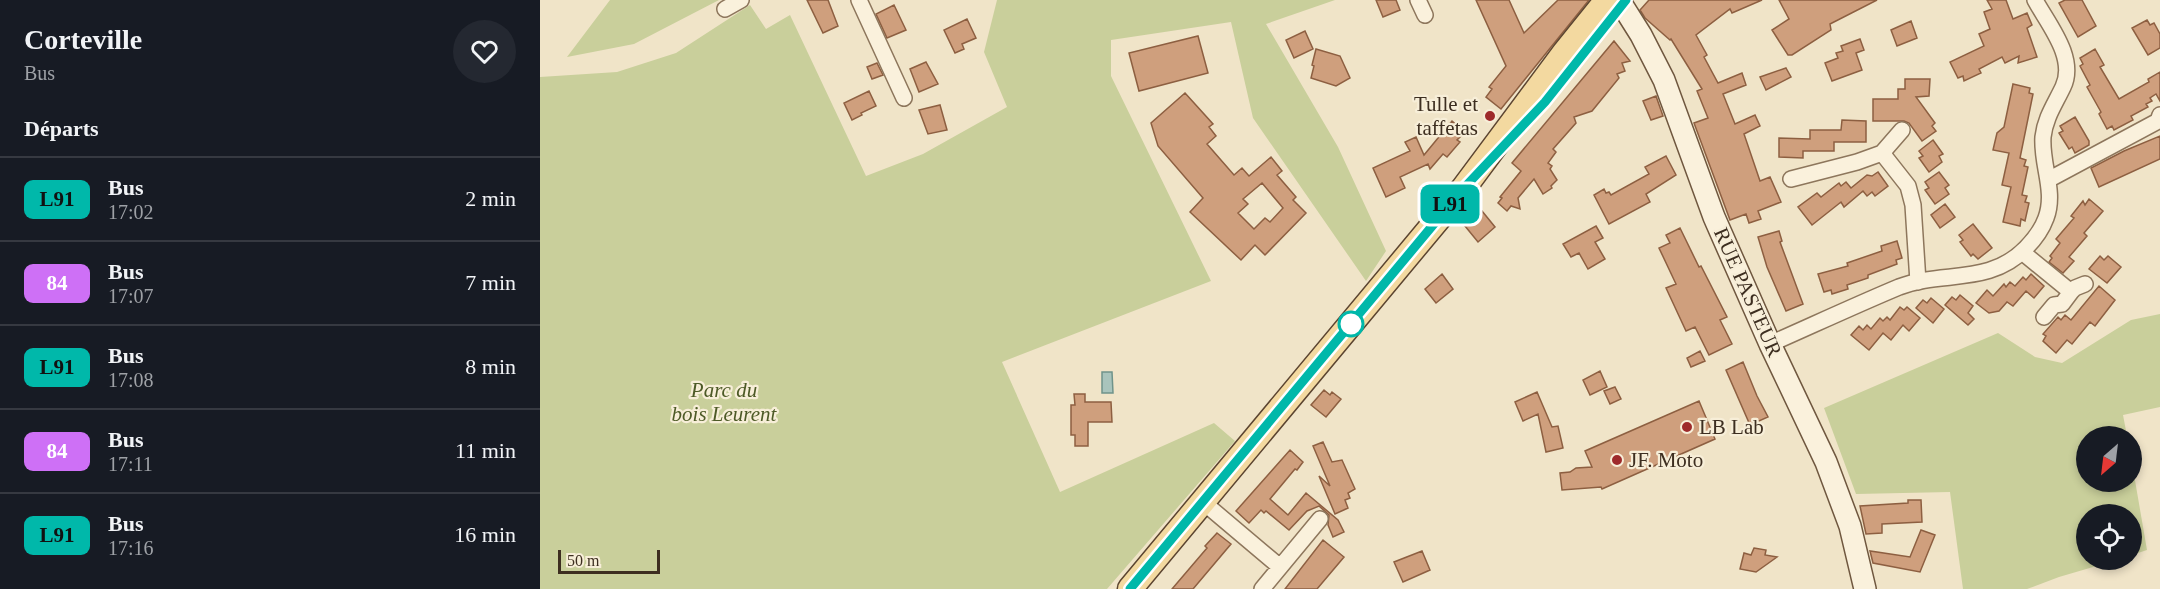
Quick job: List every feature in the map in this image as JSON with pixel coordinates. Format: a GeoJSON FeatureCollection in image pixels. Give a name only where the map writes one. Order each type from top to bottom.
{"type":"FeatureCollection","features":[{"type":"Feature","properties":{"kind":"main road"},"geometry":{"type":"LineString","coordinates":[[1130,589],[1463,189],[1540,107],[1618,1]]}},
{"type":"Feature","properties":{"kind":"main road","name":"RUE PASTEUR"},"geometry":{"type":"LineString","coordinates":[[1618,1],[1641,35],[1664,80],[1714,217],[1770,344],[1826,462],[1850,526],[1865,589]]}},
{"type":"Feature","properties":{"kind":"street"},"geometry":{"type":"LineString","coordinates":[[725,9],[741,0]]}},
{"type":"Feature","properties":{"kind":"street"},"geometry":{"type":"LineString","coordinates":[[859,0],[904,98]]}},
{"type":"Feature","properties":{"kind":"street"},"geometry":{"type":"LineString","coordinates":[[1418,0],[1425,15]]}},
{"type":"Feature","properties":{"kind":"street"},"geometry":{"type":"LineString","coordinates":[[1770,344],[1899,287],[1918,282],[1983,273],[2007,263],[2036,238],[2046,218],[2050,199],[2044,134],[2048,118],[2066,82],[2067,66],[2064,53],[2035,0]]}},
{"type":"Feature","properties":{"kind":"street"},"geometry":{"type":"LineString","coordinates":[[2048,180],[2158,121],[2160,115]]}},
{"type":"Feature","properties":{"kind":"street"},"geometry":{"type":"LineString","coordinates":[[1791,179],[1882,153],[1902,130]]}},
{"type":"Feature","properties":{"kind":"street"},"geometry":{"type":"LineString","coordinates":[[1882,153],[1908,186],[1913,205],[1918,282]]}},
{"type":"Feature","properties":{"kind":"street"},"geometry":{"type":"LineString","coordinates":[[2022,252],[2071,292]]}},
{"type":"Feature","properties":{"kind":"street"},"geometry":{"type":"LineString","coordinates":[[2044,317],[2055,305],[2062,304],[2075,288],[2085,284]]}},
{"type":"Feature","properties":{"kind":"street"},"geometry":{"type":"LineString","coordinates":[[1203,502],[1280,567]]}},
{"type":"Feature","properties":{"kind":"street"},"geometry":{"type":"LineString","coordinates":[[1262,589],[1320,519]]}},
{"type":"Feature","properties":{"kind":"green space"},"geometry":{"type":"Polygon","coordinates":[[[610,0],[719,0],[634,44],[567,57],[610,0]]]}},
{"type":"Feature","properties":{"kind":"green space","name":"Parc du bois Leurent"},"geometry":{"type":"Polygon","coordinates":[[[997,0],[1335,0],[1266,24],[1338,147],[1386,251],[1366,281],[1253,118],[1231,22],[1111,40],[1111,76],[1211,281],[1002,362],[1060,492],[1214,423],[1235,441],[1107,589],[540,589],[540,77],[617,72],[676,53],[750,5],[766,29],[790,15],[866,176],[923,154],[1007,107],[984,52],[997,0]]]}},
{"type":"Feature","properties":{"kind":"green space"},"geometry":{"type":"Polygon","coordinates":[[[2160,314],[2160,407],[2123,415],[2125,426],[2076,426],[2076,492],[2137,492],[2139,504],[2076,504],[2076,570],[2083,570],[2027,589],[1963,589],[1950,492],[1856,494],[1824,408],[1998,333],[2035,357],[2062,363],[2131,320],[2160,314]]]}},
{"type":"Feature","properties":{"kind":"green space"},"geometry":{"type":"Polygon","coordinates":[[[2142,521],[2147,550],[2142,552],[2142,521]]]}},
{"type":"Feature","properties":{"kind":"water"},"geometry":{"type":"Polygon","coordinates":[[[1102,372],[1112,372],[1113,393],[1102,393],[1102,372]]]}},
{"type":"Feature","properties":{"kind":"building"},"geometry":{"type":"Polygon","coordinates":[[[807,0],[828,0],[838,26],[823,33],[807,0]]]}},
{"type":"Feature","properties":{"kind":"building"},"geometry":{"type":"Polygon","coordinates":[[[1376,0],[1396,0],[1400,10],[1383,17],[1376,0]]]}},
{"type":"Feature","properties":{"kind":"building"},"geometry":{"type":"Polygon","coordinates":[[[1476,0],[1509,0],[1524,33],[1558,0],[1589,0],[1501,109],[1486,97],[1492,89],[1489,87],[1506,66],[1476,0]]]}},
{"type":"Feature","properties":{"kind":"building"},"geometry":{"type":"Polygon","coordinates":[[[1649,0],[1762,0],[1732,13],[1730,9],[1696,35],[1707,55],[1704,57],[1718,83],[1742,73],[1746,85],[1723,94],[1735,124],[1755,115],[1760,126],[1744,134],[1760,181],[1770,177],[1781,202],[1758,211],[1761,219],[1749,223],[1746,214],[1730,220],[1694,123],[1708,118],[1697,91],[1702,89],[1671,39],[1645,18],[1640,10],[1649,0]]]}},
{"type":"Feature","properties":{"kind":"building"},"geometry":{"type":"Polygon","coordinates":[[[1779,0],[1877,0],[1830,24],[1831,30],[1792,55],[1788,55],[1772,30],[1789,19],[1779,0]]]}},
{"type":"Feature","properties":{"kind":"building"},"geometry":{"type":"Polygon","coordinates":[[[1987,0],[2006,0],[2013,19],[2027,13],[2032,25],[2027,28],[2037,57],[2018,63],[2019,56],[2005,63],[2002,57],[1979,69],[1981,73],[1964,81],[1963,76],[1958,78],[1950,62],[1984,46],[1979,34],[1990,29],[1984,12],[1992,9],[1987,0]]]}},
{"type":"Feature","properties":{"kind":"building"},"geometry":{"type":"Polygon","coordinates":[[[2065,0],[2082,0],[2096,26],[2078,37],[2059,3],[2065,0]]]}},
{"type":"Feature","properties":{"kind":"building"},"geometry":{"type":"Polygon","coordinates":[[[894,5],[906,30],[887,38],[876,14],[894,5]]]}},
{"type":"Feature","properties":{"kind":"building"},"geometry":{"type":"Polygon","coordinates":[[[967,19],[976,38],[962,44],[964,49],[955,53],[944,30],[967,19]]]}},
{"type":"Feature","properties":{"kind":"building"},"geometry":{"type":"Polygon","coordinates":[[[2147,20],[2150,25],[2154,23],[2160,34],[2160,48],[2148,55],[2132,28],[2147,20]]]}},
{"type":"Feature","properties":{"kind":"building"},"geometry":{"type":"Polygon","coordinates":[[[1911,21],[1917,38],[1897,46],[1891,30],[1911,21]]]}},
{"type":"Feature","properties":{"kind":"building"},"geometry":{"type":"Polygon","coordinates":[[[1305,31],[1313,49],[1294,58],[1286,40],[1305,31]]]}},
{"type":"Feature","properties":{"kind":"building"},"geometry":{"type":"Polygon","coordinates":[[[1198,36],[1208,73],[1139,91],[1129,53],[1198,36]]]}},
{"type":"Feature","properties":{"kind":"building"},"geometry":{"type":"Polygon","coordinates":[[[1860,39],[1864,50],[1856,53],[1862,70],[1832,81],[1825,63],[1838,58],[1836,53],[1843,51],[1841,46],[1860,39]]]}},
{"type":"Feature","properties":{"kind":"building"},"geometry":{"type":"Polygon","coordinates":[[[1614,41],[1630,61],[1622,63],[1625,71],[1617,74],[1619,78],[1592,111],[1574,117],[1576,123],[1553,149],[1556,152],[1548,163],[1552,166],[1550,169],[1557,180],[1551,186],[1552,188],[1543,194],[1534,179],[1518,198],[1520,209],[1511,206],[1507,211],[1498,203],[1502,198],[1500,197],[1521,171],[1512,163],[1614,41]]]}},
{"type":"Feature","properties":{"kind":"building"},"geometry":{"type":"Polygon","coordinates":[[[1316,49],[1340,56],[1350,78],[1336,86],[1311,78],[1316,49]]]}},
{"type":"Feature","properties":{"kind":"building"},"geometry":{"type":"Polygon","coordinates":[[[2095,49],[2104,65],[2100,67],[2119,99],[2149,82],[2148,79],[2160,72],[2160,101],[2156,94],[2150,98],[2152,101],[2146,104],[2148,107],[2131,116],[2133,120],[2114,130],[2112,126],[2107,129],[2099,114],[2101,112],[2087,87],[2090,85],[2080,66],[2083,64],[2080,58],[2095,49]]]}},
{"type":"Feature","properties":{"kind":"building"},"geometry":{"type":"Polygon","coordinates":[[[926,62],[938,84],[919,92],[910,69],[926,62]]]}},
{"type":"Feature","properties":{"kind":"building"},"geometry":{"type":"Polygon","coordinates":[[[877,63],[883,75],[872,79],[867,67],[877,63]]]}},
{"type":"Feature","properties":{"kind":"building"},"geometry":{"type":"Polygon","coordinates":[[[1786,68],[1791,77],[1766,90],[1760,77],[1786,68]]]}},
{"type":"Feature","properties":{"kind":"building"},"geometry":{"type":"Polygon","coordinates":[[[1905,79],[1930,79],[1929,96],[1916,97],[1935,123],[1932,126],[1936,131],[1922,141],[1909,123],[1873,121],[1873,99],[1898,99],[1898,89],[1905,89],[1905,79]]]}},
{"type":"Feature","properties":{"kind":"building"},"geometry":{"type":"Polygon","coordinates":[[[2013,84],[2030,88],[2029,93],[2033,94],[2020,158],[2026,160],[2024,166],[2028,167],[2022,195],[2027,196],[2025,202],[2029,203],[2025,221],[2021,219],[2020,226],[2003,222],[2011,187],[2002,185],[2009,153],[1993,150],[1997,133],[2004,127],[2013,84]]]}},
{"type":"Feature","properties":{"kind":"building"},"geometry":{"type":"Polygon","coordinates":[[[869,91],[876,106],[852,120],[844,103],[869,91]]]}},
{"type":"Feature","properties":{"kind":"building"},"geometry":{"type":"Polygon","coordinates":[[[1185,93],[1213,124],[1209,127],[1216,136],[1207,144],[1234,175],[1242,168],[1249,176],[1271,157],[1282,171],[1277,175],[1296,197],[1293,200],[1306,213],[1265,255],[1255,245],[1241,260],[1190,212],[1203,198],[1158,146],[1151,123],[1185,93]],[[1262,183],[1243,199],[1248,204],[1238,213],[1254,229],[1265,218],[1270,222],[1283,208],[1262,183]]]}},
{"type":"Feature","properties":{"kind":"building"},"geometry":{"type":"Polygon","coordinates":[[[1656,96],[1663,116],[1651,120],[1643,101],[1656,96]]]}},
{"type":"Feature","properties":{"kind":"building"},"geometry":{"type":"Polygon","coordinates":[[[940,105],[947,130],[928,134],[919,110],[940,105]]]}},
{"type":"Feature","properties":{"kind":"building"},"geometry":{"type":"Polygon","coordinates":[[[2075,117],[2089,145],[2075,153],[2072,147],[2069,149],[2059,133],[2063,131],[2060,126],[2075,117]]]}},
{"type":"Feature","properties":{"kind":"building"},"geometry":{"type":"Polygon","coordinates":[[[1842,120],[1866,121],[1866,142],[1834,142],[1834,151],[1803,151],[1803,158],[1779,157],[1779,138],[1810,139],[1810,130],[1841,130],[1842,120]]]}},
{"type":"Feature","properties":{"kind":"building"},"geometry":{"type":"Polygon","coordinates":[[[1452,121],[1465,132],[1457,140],[1460,142],[1447,157],[1443,154],[1430,169],[1428,164],[1400,177],[1405,188],[1386,197],[1373,168],[1410,151],[1405,142],[1416,137],[1424,155],[1452,121]]]}},
{"type":"Feature","properties":{"kind":"building"},"geometry":{"type":"Polygon","coordinates":[[[2160,136],[2160,159],[2099,187],[2091,168],[2160,136]]]}},
{"type":"Feature","properties":{"kind":"building"},"geometry":{"type":"Polygon","coordinates":[[[1933,140],[1943,154],[1939,156],[1942,162],[1929,172],[1919,158],[1923,156],[1919,151],[1933,140]]]}},
{"type":"Feature","properties":{"kind":"building"},"geometry":{"type":"Polygon","coordinates":[[[1666,156],[1676,175],[1646,194],[1650,202],[1609,224],[1594,195],[1604,189],[1611,195],[1649,174],[1645,167],[1666,156]]]}},
{"type":"Feature","properties":{"kind":"building"},"geometry":{"type":"Polygon","coordinates":[[[1878,172],[1888,186],[1875,196],[1872,192],[1867,196],[1863,191],[1844,207],[1841,202],[1812,225],[1798,207],[1817,193],[1821,197],[1839,183],[1841,186],[1846,182],[1851,188],[1867,175],[1872,176],[1878,172]]]}},
{"type":"Feature","properties":{"kind":"building"},"geometry":{"type":"Polygon","coordinates":[[[1939,172],[1949,185],[1945,188],[1949,194],[1935,204],[1925,190],[1929,188],[1925,182],[1939,172]]]}},
{"type":"Feature","properties":{"kind":"building"},"geometry":{"type":"Polygon","coordinates":[[[2089,199],[2103,211],[2084,233],[2087,236],[2069,257],[2074,261],[2063,273],[2049,262],[2052,258],[2050,256],[2060,243],[2056,239],[2074,218],[2071,216],[2083,201],[2085,205],[2089,199]]]}},
{"type":"Feature","properties":{"kind":"building"},"geometry":{"type":"Polygon","coordinates":[[[1945,204],[1955,217],[1940,228],[1931,215],[1945,204]]]}},
{"type":"Feature","properties":{"kind":"building"},"geometry":{"type":"Polygon","coordinates":[[[1482,211],[1495,227],[1478,242],[1465,226],[1482,211]]]}},
{"type":"Feature","properties":{"kind":"building"},"geometry":{"type":"Polygon","coordinates":[[[1973,224],[1992,248],[1978,259],[1973,254],[1971,256],[1960,242],[1963,240],[1959,235],[1973,224]]]}},
{"type":"Feature","properties":{"kind":"building"},"geometry":{"type":"Polygon","coordinates":[[[1596,226],[1603,238],[1595,242],[1605,259],[1588,269],[1579,253],[1571,257],[1563,244],[1596,226]]]}},
{"type":"Feature","properties":{"kind":"building"},"geometry":{"type":"Polygon","coordinates":[[[1680,228],[1727,317],[1720,320],[1732,344],[1709,355],[1695,327],[1686,331],[1666,288],[1676,284],[1659,248],[1670,243],[1666,235],[1680,228]]]}},
{"type":"Feature","properties":{"kind":"building"},"geometry":{"type":"Polygon","coordinates":[[[1779,231],[1782,241],[1780,242],[1803,304],[1786,311],[1767,267],[1758,237],[1779,231]]]}},
{"type":"Feature","properties":{"kind":"building"},"geometry":{"type":"Polygon","coordinates":[[[1897,241],[1902,258],[1896,260],[1897,264],[1847,285],[1848,289],[1832,294],[1831,290],[1824,292],[1818,274],[1848,266],[1847,263],[1882,251],[1881,246],[1897,241]]]}},
{"type":"Feature","properties":{"kind":"building"},"geometry":{"type":"Polygon","coordinates":[[[2100,256],[2104,260],[2108,256],[2121,267],[2107,283],[2089,269],[2100,256]]]}},
{"type":"Feature","properties":{"kind":"building"},"geometry":{"type":"Polygon","coordinates":[[[1442,274],[1453,289],[1436,303],[1425,289],[1442,274]]]}},
{"type":"Feature","properties":{"kind":"building"},"geometry":{"type":"Polygon","coordinates":[[[2031,274],[2044,286],[2034,298],[2026,291],[2013,306],[2007,302],[1999,311],[1989,313],[1976,303],[1987,290],[1993,296],[2004,284],[2006,287],[2010,282],[2015,286],[2023,277],[2026,280],[2031,274]]]}},
{"type":"Feature","properties":{"kind":"building"},"geometry":{"type":"Polygon","coordinates":[[[2099,286],[2115,300],[2095,326],[2090,322],[2072,344],[2067,340],[2056,353],[2043,341],[2046,336],[2043,334],[2058,317],[2061,320],[2065,315],[2071,320],[2099,286]]]}},
{"type":"Feature","properties":{"kind":"building"},"geometry":{"type":"Polygon","coordinates":[[[1960,295],[1973,306],[1968,313],[1974,319],[1968,325],[1945,305],[1952,297],[1956,300],[1960,295]]]}},
{"type":"Feature","properties":{"kind":"building"},"geometry":{"type":"Polygon","coordinates":[[[1931,298],[1944,309],[1933,323],[1916,308],[1923,300],[1927,303],[1931,298]]]}},
{"type":"Feature","properties":{"kind":"building"},"geometry":{"type":"Polygon","coordinates":[[[1900,307],[1904,310],[1907,307],[1920,318],[1909,331],[1903,325],[1891,340],[1883,333],[1869,350],[1851,335],[1859,326],[1863,330],[1867,325],[1871,329],[1880,318],[1883,321],[1887,317],[1890,320],[1900,307]]]}},
{"type":"Feature","properties":{"kind":"building"},"geometry":{"type":"Polygon","coordinates":[[[1700,351],[1705,361],[1691,367],[1687,358],[1700,351]]]}},
{"type":"Feature","properties":{"kind":"building"},"geometry":{"type":"Polygon","coordinates":[[[1743,362],[1768,417],[1750,425],[1726,370],[1743,362]]]}},
{"type":"Feature","properties":{"kind":"building"},"geometry":{"type":"Polygon","coordinates":[[[1600,371],[1607,387],[1590,395],[1583,380],[1600,371]]]}},
{"type":"Feature","properties":{"kind":"building"},"geometry":{"type":"Polygon","coordinates":[[[1615,387],[1621,399],[1610,404],[1604,391],[1615,387]]]}},
{"type":"Feature","properties":{"kind":"building"},"geometry":{"type":"Polygon","coordinates":[[[1324,390],[1330,395],[1332,392],[1341,399],[1326,417],[1311,405],[1324,390]]]}},
{"type":"Feature","properties":{"kind":"building"},"geometry":{"type":"Polygon","coordinates":[[[1537,392],[1552,427],[1558,426],[1563,448],[1546,452],[1538,414],[1523,421],[1515,402],[1537,392]]]}},
{"type":"Feature","properties":{"kind":"building"},"geometry":{"type":"Polygon","coordinates":[[[1074,394],[1085,394],[1085,402],[1111,402],[1112,422],[1088,422],[1088,446],[1075,446],[1075,435],[1071,435],[1071,405],[1075,405],[1074,394]]]}},
{"type":"Feature","properties":{"kind":"building"},"geometry":{"type":"Polygon","coordinates":[[[1699,401],[1715,439],[1602,489],[1601,487],[1562,490],[1560,473],[1570,472],[1576,468],[1592,467],[1585,451],[1699,401]]]}},
{"type":"Feature","properties":{"kind":"building"},"geometry":{"type":"Polygon","coordinates":[[[1323,442],[1332,462],[1342,460],[1355,489],[1348,493],[1350,498],[1345,500],[1348,508],[1335,514],[1319,476],[1330,486],[1313,446],[1323,442]]]}},
{"type":"Feature","properties":{"kind":"building"},"geometry":{"type":"Polygon","coordinates":[[[1290,450],[1303,462],[1270,499],[1288,515],[1306,493],[1338,520],[1344,532],[1333,537],[1328,525],[1329,515],[1319,506],[1307,511],[1289,530],[1266,511],[1264,513],[1261,510],[1249,523],[1236,511],[1290,450]]]}},
{"type":"Feature","properties":{"kind":"building"},"geometry":{"type":"Polygon","coordinates":[[[1908,500],[1921,500],[1922,522],[1882,524],[1882,533],[1866,534],[1860,506],[1908,503],[1908,500]]]}},
{"type":"Feature","properties":{"kind":"building"},"geometry":{"type":"Polygon","coordinates":[[[1921,530],[1935,535],[1920,572],[1873,563],[1870,551],[1910,557],[1921,530]]]}},
{"type":"Feature","properties":{"kind":"building"},"geometry":{"type":"Polygon","coordinates":[[[1217,533],[1231,544],[1193,589],[1172,589],[1207,548],[1205,546],[1217,533]]]}},
{"type":"Feature","properties":{"kind":"building"},"geometry":{"type":"Polygon","coordinates":[[[1323,540],[1344,557],[1317,589],[1285,589],[1323,540]]]}},
{"type":"Feature","properties":{"kind":"building"},"geometry":{"type":"Polygon","coordinates":[[[1754,548],[1766,550],[1765,555],[1777,557],[1756,572],[1740,569],[1744,553],[1751,555],[1754,548]]]}},
{"type":"Feature","properties":{"kind":"building"},"geometry":{"type":"Polygon","coordinates":[[[1422,551],[1430,570],[1403,582],[1394,562],[1422,551]]]}},
{"type":"Feature","properties":{"kind":"bus line","name":"L91"},"geometry":{"type":"LineString","coordinates":[[1130,589],[1463,189],[1545,102],[1626,0]]}},
{"type":"Feature","properties":{"kind":"place","name":"Tulle et taffetas"},"geometry":{"type":"Point","coordinates":[1490,116]}},
{"type":"Feature","properties":{"kind":"place","name":"LB Lab"},"geometry":{"type":"Point","coordinates":[1687,427]}},
{"type":"Feature","properties":{"kind":"place","name":"JF. Moto"},"geometry":{"type":"Point","coordinates":[1617,460]}}]}
